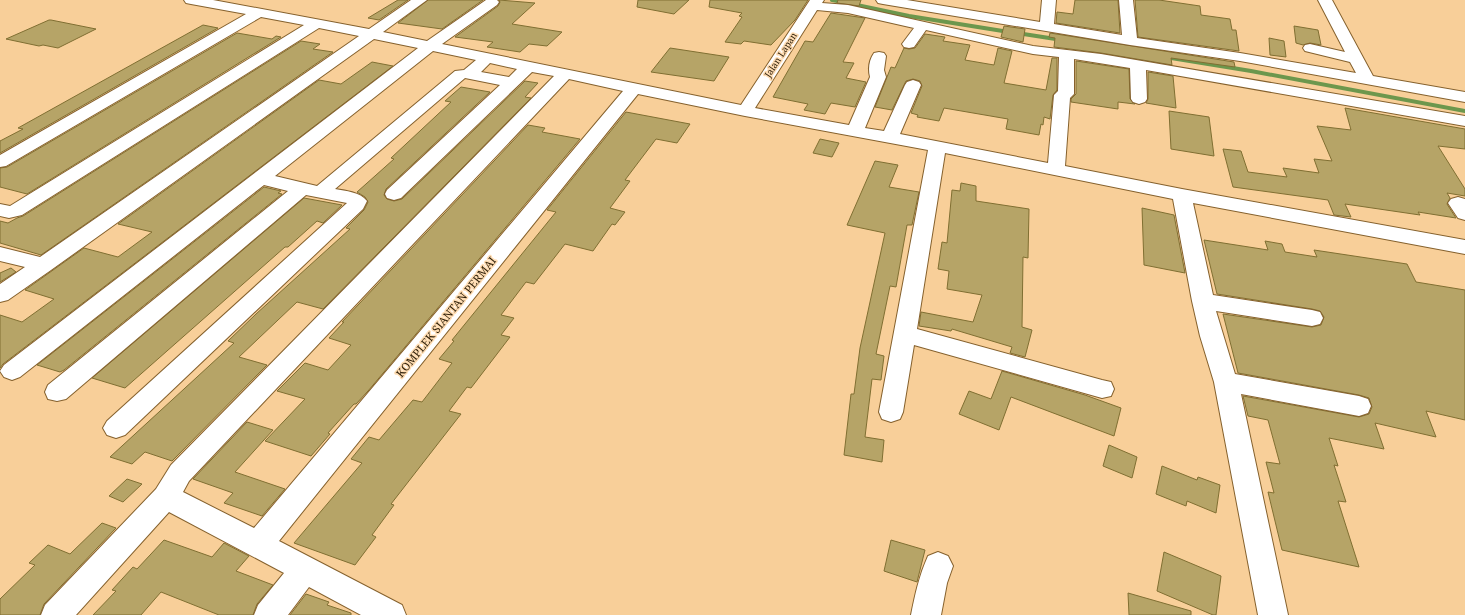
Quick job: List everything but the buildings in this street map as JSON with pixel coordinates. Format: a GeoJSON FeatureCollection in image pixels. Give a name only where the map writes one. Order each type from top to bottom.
{"type":"FeatureCollection","features":[{"type":"Feature","properties":{"kind":"street"},"geometry":{"type":"LineString","coordinates":[[191,0],[218,2],[255,8],[317,23],[633,89],[937,146],[1182,195],[1465,247]]}},
{"type":"Feature","properties":{"kind":"street"},"geometry":{"type":"LineString","coordinates":[[0,295],[420,0]]}},
{"type":"Feature","properties":{"kind":"street"},"geometry":{"type":"LineString","coordinates":[[884,0],[976,10],[1000,33],[1048,38],[1066,54],[1100,58],[1138,66],[1256,84],[1465,121]]}},
{"type":"Feature","properties":{"kind":"street"},"geometry":{"type":"LineString","coordinates":[[1048,38],[1049,0]]}},
{"type":"Feature","properties":{"kind":"street"},"geometry":{"type":"LineString","coordinates":[[1126,0],[1130,41]]}},
{"type":"Feature","properties":{"kind":"street"},"geometry":{"type":"LineString","coordinates":[[1325,0],[1366,80]]}},
{"type":"Feature","properties":{"kind":"street"},"geometry":{"type":"LineString","coordinates":[[12,370],[430,46],[492,2]]}},
{"type":"Feature","properties":{"kind":"street"},"geometry":{"type":"LineString","coordinates":[[815,3],[848,8],[922,26],[1048,38],[1130,41],[1240,57],[1465,97]]}},
{"type":"Feature","properties":{"kind":"street","name":"Jalan Lapan"},"geometry":{"type":"LineString","coordinates":[[746,111],[815,3]]}},
{"type":"Feature","properties":{"kind":"street"},"geometry":{"type":"LineString","coordinates":[[0,162],[255,8]]}},
{"type":"Feature","properties":{"kind":"street"},"geometry":{"type":"LineString","coordinates":[[0,210],[9,212],[15,211],[317,23]]}},
{"type":"Feature","properties":{"kind":"street"},"geometry":{"type":"LineString","coordinates":[[909,44],[922,26]]}},
{"type":"Feature","properties":{"kind":"street"},"geometry":{"type":"LineString","coordinates":[[1310,48],[1355,59]]}},
{"type":"Feature","properties":{"kind":"street"},"geometry":{"type":"LineString","coordinates":[[1056,170],[1064,94],[1066,54]]}},
{"type":"Feature","properties":{"kind":"street"},"geometry":{"type":"LineString","coordinates":[[879,56],[876,70],[881,113],[890,137]]}},
{"type":"Feature","properties":{"kind":"street"},"geometry":{"type":"LineString","coordinates":[[488,58],[469,74],[512,82]]}},
{"type":"Feature","properties":{"kind":"street"},"geometry":{"type":"LineString","coordinates":[[1138,66],[1139,99]]}},
{"type":"Feature","properties":{"kind":"street"},"geometry":{"type":"LineString","coordinates":[[394,194],[528,67]]}},
{"type":"Feature","properties":{"kind":"street"},"geometry":{"type":"LineString","coordinates":[[57,392],[460,74]]}},
{"type":"Feature","properties":{"kind":"street"},"geometry":{"type":"LineString","coordinates":[[56,615],[166,497],[180,473],[565,74]]}},
{"type":"Feature","properties":{"kind":"street"},"geometry":{"type":"LineString","coordinates":[[855,131],[881,113],[913,84]]}},
{"type":"Feature","properties":{"kind":"street","name":"KOMPLEK SIANTAN PERMAI"},"geometry":{"type":"LineString","coordinates":[[258,544],[633,89]]}},
{"type":"Feature","properties":{"kind":"street"},"geometry":{"type":"LineString","coordinates":[[891,412],[937,146]]}},
{"type":"Feature","properties":{"kind":"street"},"geometry":{"type":"LineString","coordinates":[[116,428],[356,205],[357,201],[351,198],[311,191],[260,178]]}},
{"type":"Feature","properties":{"kind":"street"},"geometry":{"type":"LineString","coordinates":[[1182,195],[1214,349],[1226,382],[1273,615]]}},
{"type":"Feature","properties":{"kind":"street"},"geometry":{"type":"LineString","coordinates":[[0,254],[44,264]]}},
{"type":"Feature","properties":{"kind":"street"},"geometry":{"type":"LineString","coordinates":[[1203,300],[1312,318]]}},
{"type":"Feature","properties":{"kind":"street"},"geometry":{"type":"LineString","coordinates":[[905,334],[1102,389]]}},
{"type":"Feature","properties":{"kind":"street"},"geometry":{"type":"LineString","coordinates":[[1226,382],[1359,406]]}},
{"type":"Feature","properties":{"kind":"street"},"geometry":{"type":"LineString","coordinates":[[166,497],[258,544],[390,615]]}},
{"type":"Feature","properties":{"kind":"street"},"geometry":{"type":"LineString","coordinates":[[926,615],[932,583],[938,566]]}},
{"type":"Feature","properties":{"kind":"street"},"geometry":{"type":"LineString","coordinates":[[269,615],[305,569]]}},
{"type":"Feature","properties":{"kind":"waterway"},"geometry":{"type":"LineString","coordinates":[[832,0],[843,2]]}},
{"type":"Feature","properties":{"kind":"waterway"},"geometry":{"type":"LineString","coordinates":[[852,4],[909,16],[1009,32]]}},
{"type":"Feature","properties":{"kind":"waterway"},"geometry":{"type":"LineString","coordinates":[[1017,33],[1062,40]]}},
{"type":"Feature","properties":{"kind":"waterway"},"geometry":{"type":"LineString","coordinates":[[1165,57],[1251,71],[1465,111]]}}]}
